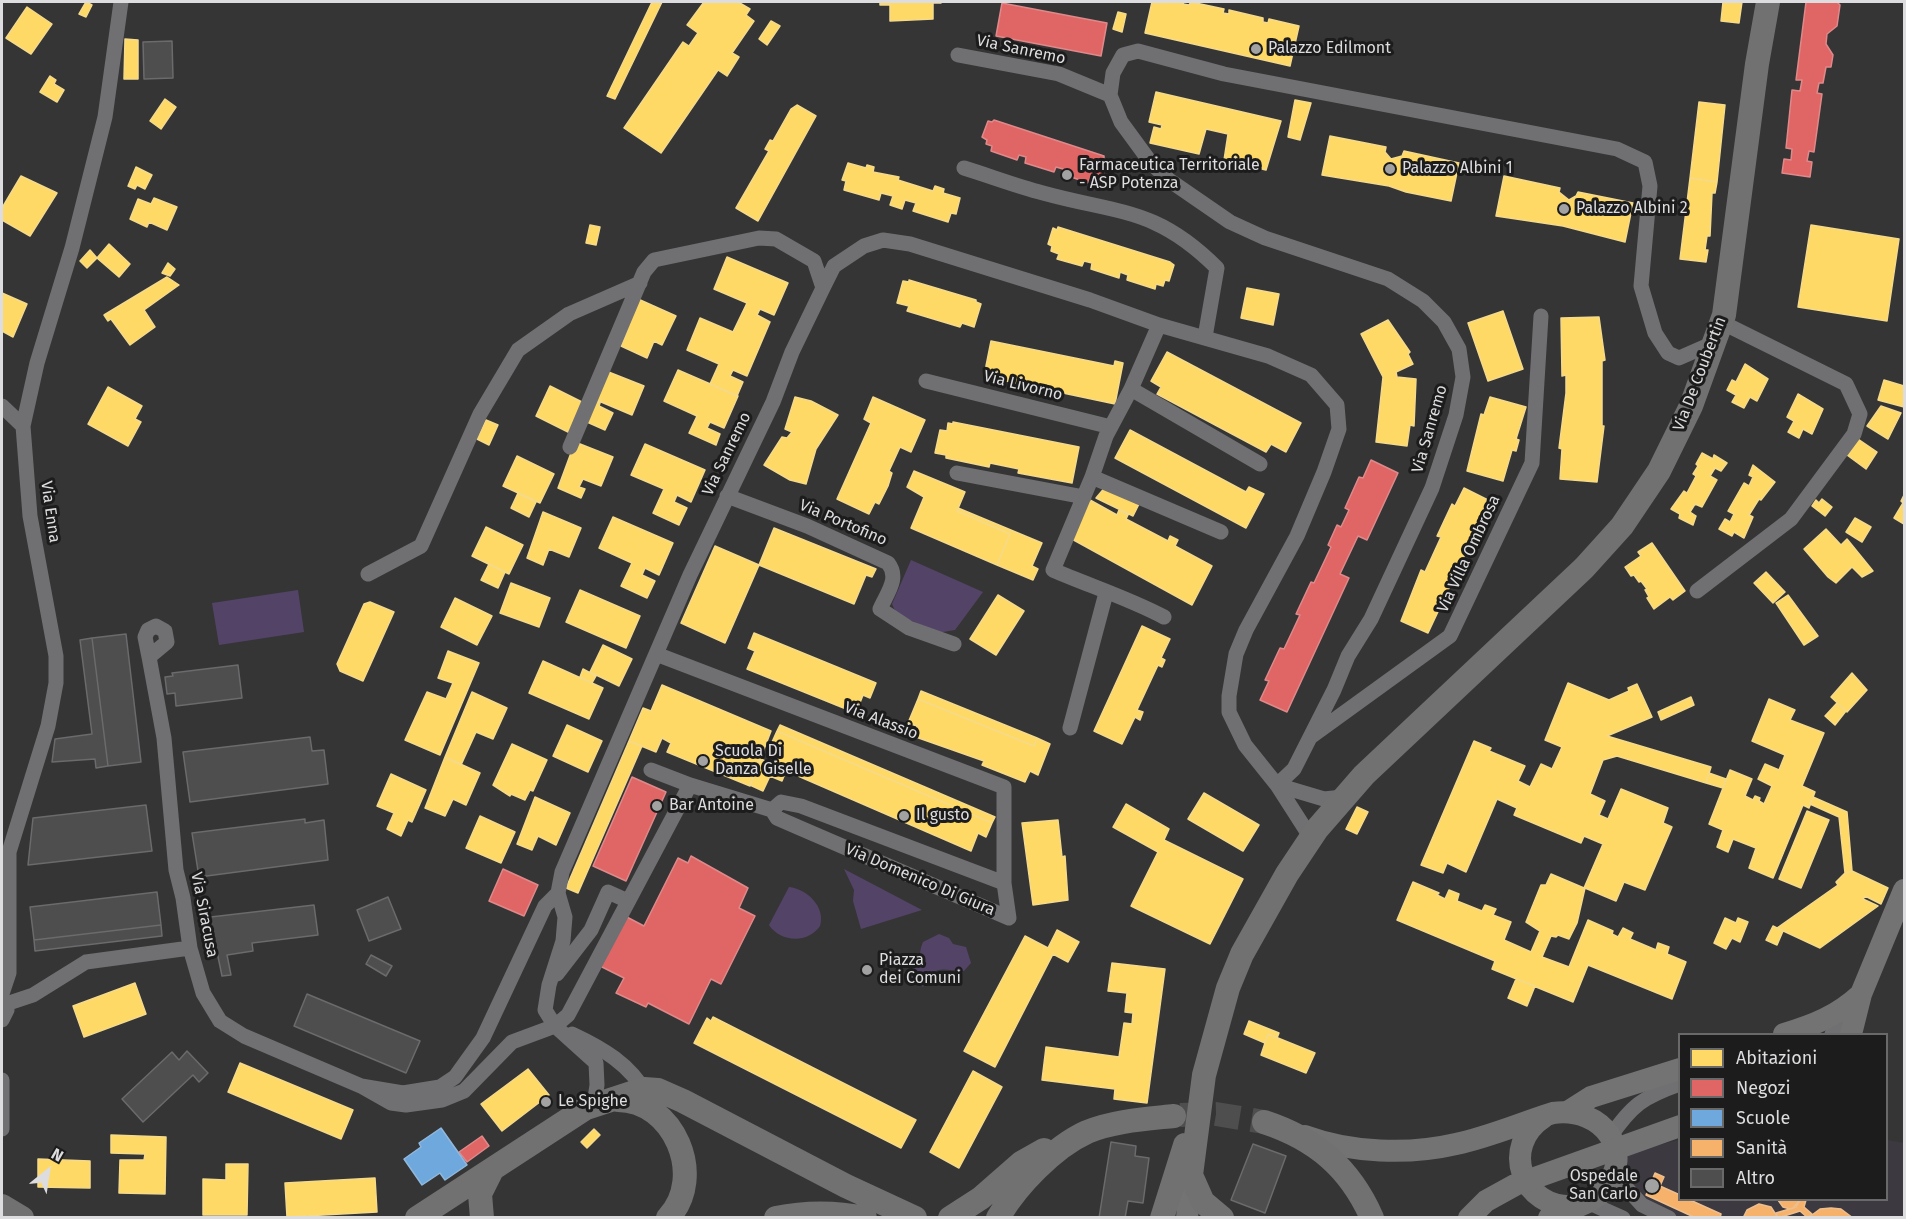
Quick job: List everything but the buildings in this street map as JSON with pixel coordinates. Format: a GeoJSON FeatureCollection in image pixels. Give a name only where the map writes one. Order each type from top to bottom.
{"type":"FeatureCollection","features":[{"type":"Feature","properties":{"kind":"main road","name":"Via De Coubertin"},"geometry":{"type":"LineString","coordinates":[[1198,1109],[1204,1076],[1228,988],[1242,954],[1287,874],[1311,838],[1343,798],[1414,726],[1466,681],[1584,568],[1622,526],[1659,471],[1691,406],[1721,322],[1768,2]]}},
{"type":"Feature","properties":{"kind":"main road"},"geometry":{"type":"LineString","coordinates":[[1853,1026],[1861,994],[1905,890]]}},
{"type":"Feature","properties":{"kind":"main road"},"geometry":{"type":"LineString","coordinates":[[1790,1033],[1820,1023],[1841,1012],[1861,994]]}},
{"type":"Feature","properties":{"kind":"main road"},"geometry":{"type":"LineString","coordinates":[[1581,1204],[1555,1204],[1540,1197],[1529,1186],[1521,1168],[1521,1146],[1527,1133],[1534,1124],[1591,1098],[1678,1070]]}},
{"type":"Feature","properties":{"kind":"main road"},"geometry":{"type":"LineString","coordinates":[[417,1218],[491,1172],[571,1115],[603,1102],[650,1100],[658,1090],[846,1186],[915,1218]]}},
{"type":"Feature","properties":{"kind":"main road"},"geometry":{"type":"LineString","coordinates":[[650,1100],[682,1150],[685,1164],[685,1179],[679,1202],[668,1218]]}},
{"type":"Feature","properties":{"kind":"main road"},"geometry":{"type":"LineString","coordinates":[[1187,1218],[1198,1109]]}},
{"type":"Feature","properties":{"kind":"main road"},"geometry":{"type":"LineString","coordinates":[[1162,1218],[1198,1109]]}},
{"type":"Feature","properties":{"kind":"main road"},"geometry":{"type":"LineString","coordinates":[[1264,1122],[1329,1145],[1409,1150],[1456,1144],[1561,1112],[1595,1119],[1610,1137],[1614,1148],[1613,1173],[1604,1190],[1581,1204],[1549,1218]]}},
{"type":"Feature","properties":{"kind":"main road"},"geometry":{"type":"LineString","coordinates":[[950,1218],[981,1198],[1021,1163],[1054,1145],[1087,1132],[1126,1122],[1173,1116]]}},
{"type":"Feature","properties":{"kind":"main road"},"geometry":{"type":"LineString","coordinates":[[1469,1218],[1486,1201],[1515,1185],[1678,1127]]}},
{"type":"Feature","properties":{"kind":"main road"},"geometry":{"type":"LineString","coordinates":[[1287,1130],[1338,1163],[1355,1184],[1372,1218]]}},
{"type":"Feature","properties":{"kind":"main road"},"geometry":{"type":"LineString","coordinates":[[998,1218],[1038,1168],[1087,1132]]}},
{"type":"Feature","properties":{"kind":"main road"},"geometry":{"type":"LineString","coordinates":[[482,1218],[480,1194],[491,1172]]}},
{"type":"Feature","properties":{"kind":"main road"},"geometry":{"type":"LineString","coordinates":[[1191,1175],[1203,1202],[1222,1218]]}},
{"type":"Feature","properties":{"kind":"main road"},"geometry":{"type":"LineString","coordinates":[[2,1206],[22,1218]]}},
{"type":"Feature","properties":{"kind":"main road"},"geometry":{"type":"LineString","coordinates":[[776,1218],[796,1214],[839,1213],[865,1218]]}},
{"type":"Feature","properties":{"kind":"street","name":"Via Enna"},"geometry":{"type":"LineString","coordinates":[[2,1020],[6,1015],[3,999],[9,973],[9,852],[48,726],[56,682],[56,656],[30,516],[22,426],[37,363],[72,248],[105,117],[121,2]]}},
{"type":"Feature","properties":{"kind":"street"},"geometry":{"type":"LineString","coordinates":[[1110,95],[1113,73],[1123,55],[1138,51],[1224,74],[1617,149],[1646,162],[1650,186],[1641,286],[1655,333],[1668,353],[1679,358],[1712,344]]}},
{"type":"Feature","properties":{"kind":"street","name":"Via Sanremo"},"geometry":{"type":"LineString","coordinates":[[958,55],[1059,74],[1110,95],[1122,122],[1151,163],[1169,180],[1230,222],[1265,238],[1388,279],[1430,308],[1444,322],[1459,349],[1463,378],[1456,415],[1432,488],[1371,618],[1348,656],[1334,690],[1294,769],[1277,785]]}},
{"type":"Feature","properties":{"kind":"street"},"geometry":{"type":"LineString","coordinates":[[964,168],[1044,194],[1125,211],[1167,226],[1195,245],[1217,268],[1205,337]]}},
{"type":"Feature","properties":{"kind":"street"},"geometry":{"type":"LineString","coordinates":[[570,447],[644,272],[654,260],[759,238],[776,239],[814,261],[823,288]]}},
{"type":"Feature","properties":{"kind":"street","name":"Via Sanremo"},"geometry":{"type":"LineString","coordinates":[[555,1026],[545,1010],[549,984],[563,941],[565,917],[558,893],[562,872],[656,654],[727,496],[773,402],[792,351],[834,266],[864,246],[883,240],[910,244],[1159,325],[1268,356],[1311,375],[1337,405],[1339,429],[1324,472],[1297,536],[1246,630],[1236,654],[1229,696],[1229,712],[1245,745],[1277,785],[1311,838]]}},
{"type":"Feature","properties":{"kind":"street"},"geometry":{"type":"LineString","coordinates":[[368,574],[421,546],[480,414],[519,350],[568,314],[640,283]]}},
{"type":"Feature","properties":{"kind":"street","name":"Via Villa Ombrosa"},"geometry":{"type":"LineString","coordinates":[[1310,738],[1450,636],[1532,463],[1541,316]]}},
{"type":"Feature","properties":{"kind":"street"},"geometry":{"type":"LineString","coordinates":[[1697,591],[1791,519],[1854,434],[1860,414],[1846,384],[1721,322]]}},
{"type":"Feature","properties":{"kind":"street"},"geometry":{"type":"LineString","coordinates":[[1159,325],[1131,389],[1111,427],[1053,570],[1106,593],[1128,598],[1164,617]]}},
{"type":"Feature","properties":{"kind":"street","name":"Via Livorno"},"geometry":{"type":"LineString","coordinates":[[926,381],[1111,427]]}},
{"type":"Feature","properties":{"kind":"street"},"geometry":{"type":"LineString","coordinates":[[1131,389],[1260,464]]}},
{"type":"Feature","properties":{"kind":"street"},"geometry":{"type":"LineString","coordinates":[[2,405],[22,426]]}},
{"type":"Feature","properties":{"kind":"street"},"geometry":{"type":"LineString","coordinates":[[957,473],[1084,497]]}},
{"type":"Feature","properties":{"kind":"street"},"geometry":{"type":"LineString","coordinates":[[1092,477],[1221,532]]}},
{"type":"Feature","properties":{"kind":"street","name":"Via Portofino"},"geometry":{"type":"LineString","coordinates":[[727,496],[807,526],[888,562],[894,580],[880,609],[909,628],[954,644]]}},
{"type":"Feature","properties":{"kind":"street"},"geometry":{"type":"LineString","coordinates":[[1070,728],[1106,593]]}},
{"type":"Feature","properties":{"kind":"street","name":"Via Alassio"},"geometry":{"type":"LineString","coordinates":[[656,654],[1005,788],[1004,883]]}},
{"type":"Feature","properties":{"kind":"street","name":"Via Siracusa"},"geometry":{"type":"LineString","coordinates":[[149,657],[164,738],[176,870],[183,898],[190,948],[203,993],[220,1021],[263,1044],[361,1086],[391,1103],[406,1105],[442,1100],[464,1091],[512,1042],[555,1026]]}},
{"type":"Feature","properties":{"kind":"street","name":"Via Domenico Di Giura"},"geometry":{"type":"LineString","coordinates":[[651,770],[690,785],[772,810],[777,818],[1009,918],[1004,883],[801,806],[781,802],[772,810]]}},
{"type":"Feature","properties":{"kind":"street"},"geometry":{"type":"LineString","coordinates":[[555,1026],[568,1015],[690,785]]}},
{"type":"Feature","properties":{"kind":"street"},"geometry":{"type":"LineString","coordinates":[[1277,785],[1324,799],[1343,798]]}},
{"type":"Feature","properties":{"kind":"street"},"geometry":{"type":"LineString","coordinates":[[549,984],[591,930],[608,892],[628,901]]}},
{"type":"Feature","properties":{"kind":"street","name":"Via Siracusa"},"geometry":{"type":"LineString","coordinates":[[361,1086],[403,1093],[422,1092],[440,1087],[455,1077],[483,1038],[545,906],[558,893]]}},
{"type":"Feature","properties":{"kind":"street"},"geometry":{"type":"LineString","coordinates":[[3,999],[33,995],[86,962],[190,948]]}},
{"type":"Feature","properties":{"kind":"street"},"geometry":{"type":"LineString","coordinates":[[555,1026],[607,1052],[630,1070],[650,1100]]}},
{"type":"Feature","properties":{"kind":"street"},"geometry":{"type":"LineString","coordinates":[[555,1026],[596,1063],[597,1085],[603,1102]]}},
{"type":"Feature","properties":{"kind":"street"},"geometry":{"type":"LineString","coordinates":[[1836,1033],[1853,1026]]}},
{"type":"Feature","properties":{"kind":"street"},"geometry":{"type":"LineString","coordinates":[[2,1080],[2,1129]]}},
{"type":"Feature","properties":{"kind":"street"},"geometry":{"type":"LineString","coordinates":[[1610,1137],[1627,1112],[1646,1096],[1678,1085]]}},
{"type":"Feature","properties":{"kind":"street"},"geometry":{"type":"LineString","coordinates":[[1613,1173],[1642,1204],[1669,1218]]}},
{"type":"Feature","properties":{"kind":"street"},"geometry":{"type":"LineString","coordinates":[[1581,1204],[1623,1218]]}},
{"type":"Feature","properties":{"kind":"shaded area"},"geometry":{"type":"Polygon","coordinates":[[[911,560],[983,592],[955,630],[937,633],[896,613],[892,604],[911,560]]]}},
{"type":"Feature","properties":{"kind":"shaded area"},"geometry":{"type":"Polygon","coordinates":[[[298,590],[304,632],[219,645],[212,603],[298,590]]]}},
{"type":"Feature","properties":{"kind":"shaded area"},"geometry":{"type":"Polygon","coordinates":[[[844,869],[922,910],[861,929],[853,901],[854,890],[844,869]]]}},
{"type":"Feature","properties":{"kind":"shaded area"},"geometry":{"type":"Polygon","coordinates":[[[789,887],[802,891],[818,906],[820,926],[809,936],[787,938],[774,931],[769,925],[789,887]]]}},
{"type":"Feature","properties":{"kind":"shaded area"},"geometry":{"type":"Polygon","coordinates":[[[939,934],[949,938],[953,944],[966,947],[971,963],[964,971],[945,969],[936,971],[927,979],[923,987],[904,972],[917,964],[923,942],[939,934]]]}},
{"type":"Feature","properties":{"kind":"shaded area","name":"Ospedale San Carlo"},"geometry":{"type":"Polygon","coordinates":[[[1678,1140],[1678,1201],[1888,1201],[1888,1140],[1904,1143],[1904,1217],[1670,1217],[1642,1204],[1615,1164],[1615,1156],[1678,1140]]]}},
{"type":"Feature","properties":{"kind":"tunnel"},"geometry":{"type":"LineString","coordinates":[[1180,1115],[1216,1114],[1264,1122]]}},
{"type":"Feature","properties":{"kind":"place","name":"Palazzo Edilmont"},"geometry":{"type":"Point","coordinates":[1256,49]}},
{"type":"Feature","properties":{"kind":"place","name":"Palazzo Albini 1"},"geometry":{"type":"Point","coordinates":[1390,169]}},
{"type":"Feature","properties":{"kind":"place","name":"Farmaceutica Territoriale - ASP Potenza"},"geometry":{"type":"Point","coordinates":[1067,175]}},
{"type":"Feature","properties":{"kind":"place","name":"Palazzo Albini 2"},"geometry":{"type":"Point","coordinates":[1564,209]}},
{"type":"Feature","properties":{"kind":"place","name":"Scuola Di Danza Giselle"},"geometry":{"type":"Point","coordinates":[703,761]}},
{"type":"Feature","properties":{"kind":"place","name":"Bar Antoine"},"geometry":{"type":"Point","coordinates":[657,806]}},
{"type":"Feature","properties":{"kind":"place","name":"Il gusto"},"geometry":{"type":"Point","coordinates":[904,816]}},
{"type":"Feature","properties":{"kind":"place","name":"Piazza dei Comuni"},"geometry":{"type":"Point","coordinates":[867,970]}},
{"type":"Feature","properties":{"kind":"place","name":"Le Spighe"},"geometry":{"type":"Point","coordinates":[546,1102]}},
{"type":"Feature","properties":{"kind":"place","name":"Ospedale San Carlo"},"geometry":{"type":"Point","coordinates":[1652,1186]}}]}
